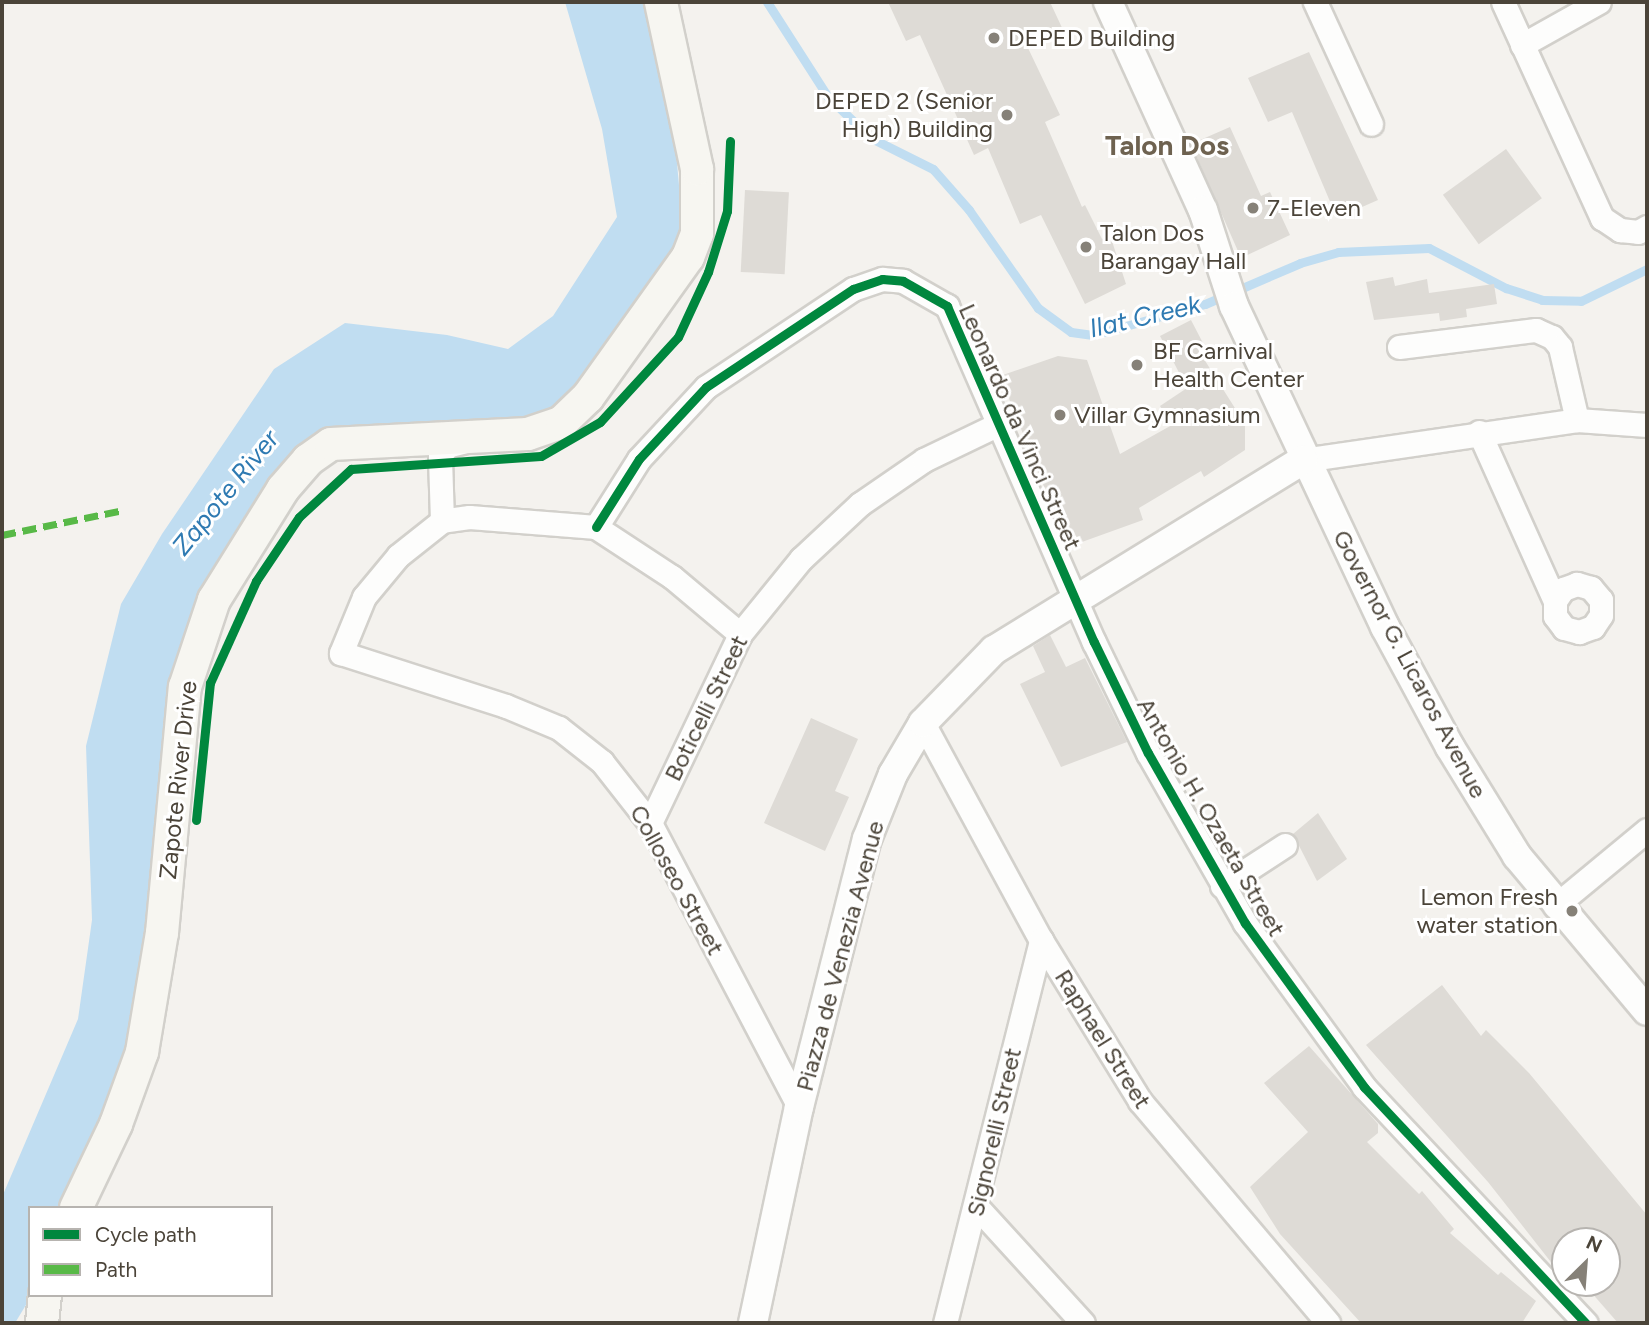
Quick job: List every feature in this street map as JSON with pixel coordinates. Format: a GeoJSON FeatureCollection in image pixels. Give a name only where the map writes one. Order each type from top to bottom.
{"type":"FeatureCollection","features":[{"type":"Feature","properties":{"kind":"main road","name":"Zapote River Drive"},"geometry":{"type":"LineString","coordinates":[[77,1206],[116,1124],[142,1052],[162,933],[185,687],[214,600],[283,489],[308,460],[331,444],[475,438],[545,430],[576,411],[688,257],[697,234],[700,205],[697,169],[675,55],[661,2]]}},
{"type":"Feature","properties":{"kind":"main road"},"geometry":{"type":"LineString","coordinates":[[42,1323],[45,1297]]}},
{"type":"Feature","properties":{"kind":"street","name":"Governor G. Licaros Avenue"},"geometry":{"type":"LineString","coordinates":[[1108,2],[1203,210],[1229,295],[1303,460],[1450,747],[1517,856],[1555,906],[1647,1011]]}},
{"type":"Feature","properties":{"kind":"street"},"geometry":{"type":"LineString","coordinates":[[1315,2],[1371,124]]}},
{"type":"Feature","properties":{"kind":"street"},"geometry":{"type":"LineString","coordinates":[[1503,2],[1602,218],[1620,230],[1638,232],[1647,227]]}},
{"type":"Feature","properties":{"kind":"street"},"geometry":{"type":"LineString","coordinates":[[1522,45],[1599,2]]}},
{"type":"Feature","properties":{"kind":"street","name":"Leonardo da Vinci Street"},"geometry":{"type":"LineString","coordinates":[[596,527],[639,459],[706,387],[853,289],[882,279],[903,281],[947,306],[1001,423],[1074,598]]}},
{"type":"Feature","properties":{"kind":"street"},"geometry":{"type":"LineString","coordinates":[[1399,347],[1536,330],[1552,337],[1560,347],[1577,420]]}},
{"type":"Feature","properties":{"kind":"street"},"geometry":{"type":"LineString","coordinates":[[1303,460],[1479,432],[1577,420],[1647,425]]}},
{"type":"Feature","properties":{"kind":"street","name":"Boticelli Street"},"geometry":{"type":"LineString","coordinates":[[650,822],[740,634],[801,559],[860,504],[924,460],[1001,423]]}},
{"type":"Feature","properties":{"kind":"street"},"geometry":{"type":"LineString","coordinates":[[1479,432],[1555,601]]}},
{"type":"Feature","properties":{"kind":"street","name":"Zapote River Drive"},"geometry":{"type":"LineString","coordinates":[[442,522],[440,456],[447,446],[475,438]]}},
{"type":"Feature","properties":{"kind":"street","name":"Piazza de Venezia Avenue"},"geometry":{"type":"LineString","coordinates":[[753,1323],[799,1107],[867,839],[893,774],[923,723],[994,650],[1074,598],[1303,460]]}},
{"type":"Feature","properties":{"kind":"street"},"geometry":{"type":"LineString","coordinates":[[442,522],[469,517],[596,527],[672,578],[740,634]]}},
{"type":"Feature","properties":{"kind":"street","name":"Colloseo Street"},"geometry":{"type":"LineString","coordinates":[[442,522],[398,556],[364,597],[341,653],[506,706],[559,728],[601,762],[650,822],[799,1107]]}},
{"type":"Feature","properties":{"kind":"street","name":"Antonio H. Ozaeta Street"},"geometry":{"type":"LineString","coordinates":[[1074,598],[1148,754],[1222,886],[1364,1087],[1581,1321]]}},
{"type":"Feature","properties":{"kind":"street","name":"Raphael Street"},"geometry":{"type":"LineString","coordinates":[[923,723],[1041,940],[1140,1101],[1328,1323]]}},
{"type":"Feature","properties":{"kind":"street"},"geometry":{"type":"LineString","coordinates":[[1555,906],[1647,830]]}},
{"type":"Feature","properties":{"kind":"street"},"geometry":{"type":"LineString","coordinates":[[1222,886],[1285,845]]}},
{"type":"Feature","properties":{"kind":"street","name":"Signorelli Street"},"geometry":{"type":"LineString","coordinates":[[945,1323],[977,1207],[1041,940]]}},
{"type":"Feature","properties":{"kind":"street"},"geometry":{"type":"LineString","coordinates":[[977,1207],[1083,1323]]}},
{"type":"Feature","properties":{"kind":"water","name":"Zapote River"},"geometry":{"type":"Polygon","coordinates":[[[565,2],[644,2],[672,108],[684,240],[542,429],[328,431],[302,445],[203,588],[124,1100],[76,1206],[28,1206],[28,1297],[31,1297],[15,1323],[2,1323],[2,1197],[78,1019],[92,920],[86,746],[121,604],[162,534],[274,369],[345,323],[447,335],[508,349],[553,316],[617,217],[602,129],[565,2]]]}},
{"type":"Feature","properties":{"kind":"building"},"geometry":{"type":"Polygon","coordinates":[[[888,2],[1050,2],[1064,32],[1028,48],[1060,115],[1045,122],[1082,207],[1085,205],[1102,239],[1110,235],[1126,284],[1085,304],[1041,215],[1020,224],[988,148],[974,155],[920,35],[906,41],[888,2]]]}},
{"type":"Feature","properties":{"kind":"building"},"geometry":{"type":"Polygon","coordinates":[[[1309,52],[1378,200],[1337,218],[1292,112],[1268,122],[1248,78],[1309,52]]]}},
{"type":"Feature","properties":{"kind":"building"},"geometry":{"type":"Polygon","coordinates":[[[1230,127],[1261,196],[1270,192],[1290,235],[1241,258],[1191,144],[1230,127]]]}},
{"type":"Feature","properties":{"kind":"building"},"geometry":{"type":"Polygon","coordinates":[[[1506,149],[1542,198],[1479,244],[1443,195],[1506,149]]]}},
{"type":"Feature","properties":{"kind":"building"},"geometry":{"type":"Polygon","coordinates":[[[745,190],[789,192],[785,274],[741,272],[745,190]]]}},
{"type":"Feature","properties":{"kind":"building"},"geometry":{"type":"Polygon","coordinates":[[[1393,277],[1395,286],[1427,279],[1429,293],[1494,284],[1497,304],[1466,309],[1467,317],[1440,321],[1439,313],[1374,320],[1366,282],[1393,277]]]}},
{"type":"Feature","properties":{"kind":"building"},"geometry":{"type":"Polygon","coordinates":[[[1191,320],[1204,345],[1197,348],[1245,424],[1245,450],[1204,477],[1201,471],[1139,508],[1143,520],[1068,547],[1000,376],[1058,356],[1087,360],[1120,454],[1172,425],[1160,406],[1187,388],[1160,336],[1191,320]]]}},
{"type":"Feature","properties":{"kind":"building"},"geometry":{"type":"Polygon","coordinates":[[[1050,635],[1066,667],[1085,658],[1127,742],[1061,767],[1020,684],[1045,672],[1033,646],[1050,635]]]}},
{"type":"Feature","properties":{"kind":"building"},"geometry":{"type":"Polygon","coordinates":[[[811,718],[858,739],[835,791],[849,797],[825,851],[764,823],[811,718]]]}},
{"type":"Feature","properties":{"kind":"building"},"geometry":{"type":"Polygon","coordinates":[[[1318,813],[1347,859],[1317,881],[1293,834],[1318,813]]]}},
{"type":"Feature","properties":{"kind":"building"},"geometry":{"type":"Polygon","coordinates":[[[1442,985],[1481,1036],[1486,1030],[1529,1073],[1647,1215],[1647,1323],[1618,1323],[1595,1297],[1621,1297],[1621,1227],[1551,1227],[1551,1262],[1488,1182],[1366,1045],[1442,985]]]}},
{"type":"Feature","properties":{"kind":"building"},"geometry":{"type":"Polygon","coordinates":[[[1309,1046],[1378,1124],[1378,1133],[1367,1142],[1419,1194],[1422,1191],[1454,1229],[1450,1233],[1498,1275],[1501,1272],[1536,1301],[1522,1323],[1361,1323],[1280,1234],[1250,1187],[1308,1132],[1264,1083],[1309,1046]]]}},
{"type":"Feature","properties":{"kind":"waterway","name":"Ilat Creek"},"geometry":{"type":"LineString","coordinates":[[767,2],[828,97],[871,138],[933,169],[969,210],[1038,308],[1071,332],[1093,335],[1205,304],[1300,263],[1338,252],[1429,248],[1506,288],[1542,300],[1581,301],[1647,269]]}},
{"type":"Feature","properties":{"kind":"marked path"},"geometry":{"type":"LineString","coordinates":[[2,535],[124,510]]}},
{"type":"Feature","properties":{"kind":"cycle path"},"geometry":{"type":"LineString","coordinates":[[196,820],[210,683],[256,581],[299,517],[351,469],[541,456],[600,422],[678,337],[708,272],[727,211],[730,141]]}},
{"type":"Feature","properties":{"kind":"cycle path"},"geometry":{"type":"LineString","coordinates":[[596,527],[639,459],[706,387],[853,289],[882,279],[903,281],[947,306],[1094,642],[1148,753],[1245,923],[1364,1087],[1586,1323]]}},
{"type":"Feature","properties":{"kind":"place","name":"DEPED Building"},"geometry":{"type":"Point","coordinates":[994,38]}},
{"type":"Feature","properties":{"kind":"place","name":"DEPED 2 (Senior High) Building"},"geometry":{"type":"Point","coordinates":[1007,115]}},
{"type":"Feature","properties":{"kind":"place","name":"7-Eleven"},"geometry":{"type":"Point","coordinates":[1253,208]}},
{"type":"Feature","properties":{"kind":"place","name":"Talon Dos Barangay Hall"},"geometry":{"type":"Point","coordinates":[1086,247]}},
{"type":"Feature","properties":{"kind":"place","name":"BF Carnival Health Center"},"geometry":{"type":"Point","coordinates":[1137,365]}},
{"type":"Feature","properties":{"kind":"place","name":"Villar Gymnasium"},"geometry":{"type":"Point","coordinates":[1060,415]}},
{"type":"Feature","properties":{"kind":"place","name":"Lemon Fresh water station"},"geometry":{"type":"Point","coordinates":[1572,911]}},
{"type":"Feature","properties":{"kind":"district","name":"Talon Dos"},"geometry":{"type":"Point","coordinates":[1167,145]}}]}
